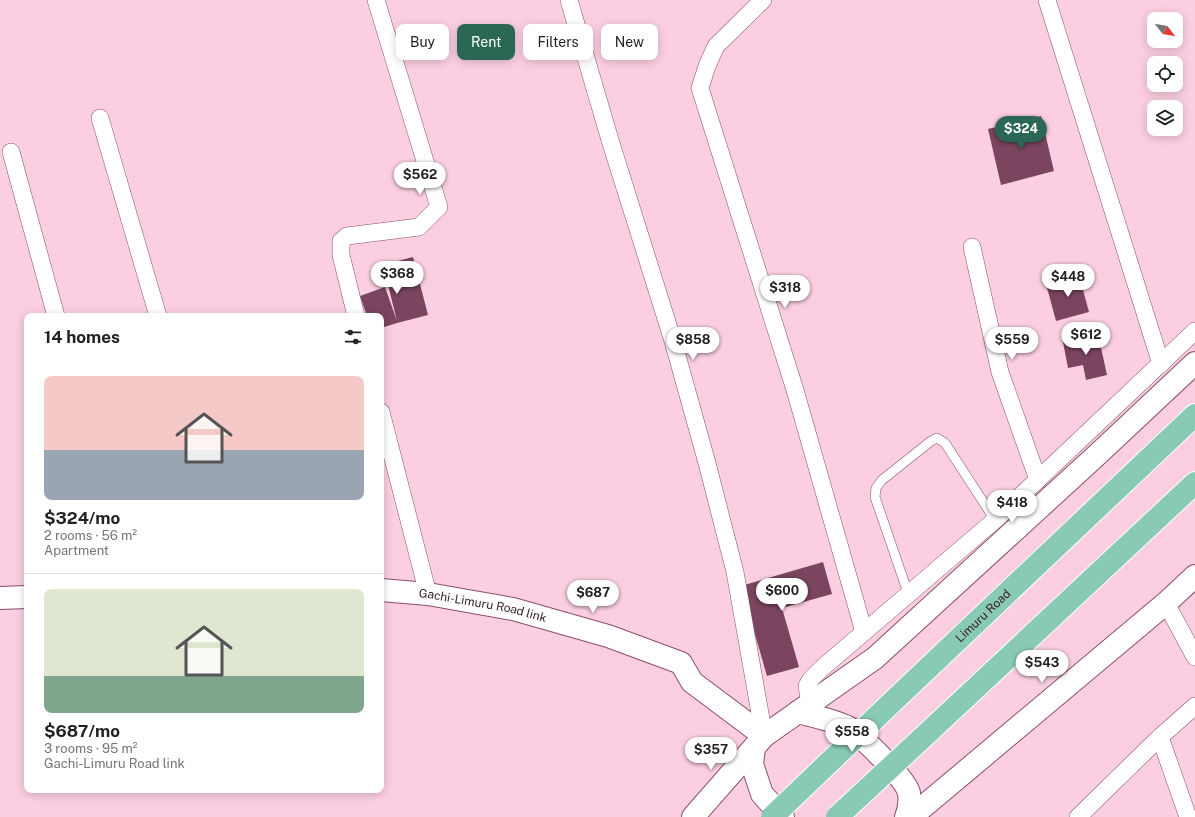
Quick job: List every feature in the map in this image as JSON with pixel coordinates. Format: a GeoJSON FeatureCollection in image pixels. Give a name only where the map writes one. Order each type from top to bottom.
{"type":"FeatureCollection","features":[{"type":"Feature","properties":{"kind":"highway","name":"Limuru Road"},"geometry":{"type":"LineString","coordinates":[[772,817],[1195,415]]}},
{"type":"Feature","properties":{"kind":"highway"},"geometry":{"type":"LineString","coordinates":[[837,817],[1195,482]]}},
{"type":"Feature","properties":{"kind":"street"},"geometry":{"type":"LineString","coordinates":[[355,313],[341,255],[341,241],[347,236],[419,226],[439,207],[376,0]]}},
{"type":"Feature","properties":{"kind":"street"},"geometry":{"type":"LineString","coordinates":[[569,0],[610,140],[673,341],[707,463],[735,572],[759,742],[752,764],[762,794],[783,817]]}},
{"type":"Feature","properties":{"kind":"street"},"geometry":{"type":"LineString","coordinates":[[763,0],[716,46],[707,66],[700,88],[795,390],[864,632]]}},
{"type":"Feature","properties":{"kind":"street"},"geometry":{"type":"LineString","coordinates":[[1047,0],[1161,364]]}},
{"type":"Feature","properties":{"kind":"street"},"geometry":{"type":"LineString","coordinates":[[100,118],[157,313]]}},
{"type":"Feature","properties":{"kind":"street"},"geometry":{"type":"LineString","coordinates":[[11,152],[55,313]]}},
{"type":"Feature","properties":{"kind":"street"},"geometry":{"type":"LineString","coordinates":[[972,247],[1000,372],[1038,480]]}},
{"type":"Feature","properties":{"kind":"street"},"geometry":{"type":"LineString","coordinates":[[804,708],[807,686],[811,679],[908,593],[995,520],[1195,331]]}},
{"type":"Feature","properties":{"kind":"street"},"geometry":{"type":"LineString","coordinates":[[693,817],[759,742],[875,658],[1092,460],[1195,363]]}},
{"type":"Feature","properties":{"kind":"street"},"geometry":{"type":"LineString","coordinates":[[384,424],[428,594]]}},
{"type":"Feature","properties":{"kind":"street"},"geometry":{"type":"LineString","coordinates":[[911,817],[1166,603],[1195,576]]}},
{"type":"Feature","properties":{"kind":"street","name":"Gachi-Limuru Road link"},"geometry":{"type":"LineString","coordinates":[[384,590],[428,594],[513,609],[608,636],[681,663],[692,682],[759,742]]}},
{"type":"Feature","properties":{"kind":"street"},"geometry":{"type":"LineString","coordinates":[[0,598],[24,597]]}},
{"type":"Feature","properties":{"kind":"street"},"geometry":{"type":"LineString","coordinates":[[1166,603],[1195,658]]}},
{"type":"Feature","properties":{"kind":"street"},"geometry":{"type":"LineString","coordinates":[[1078,817],[1160,737],[1195,706]]}},
{"type":"Feature","properties":{"kind":"street"},"geometry":{"type":"LineString","coordinates":[[804,708],[824,719],[850,729],[899,775],[909,792],[906,817]]}},
{"type":"Feature","properties":{"kind":"street"},"geometry":{"type":"LineString","coordinates":[[1160,737],[1188,817]]}},
{"type":"Feature","properties":{"kind":"lane"},"geometry":{"type":"LineString","coordinates":[[908,593],[875,497],[876,488],[882,480],[931,441],[937,438],[945,443],[995,520]]}},
{"type":"Feature","properties":{"kind":"building"},"geometry":{"type":"Polygon","coordinates":[[[1041,116],[1054,171],[1001,185],[988,129],[1041,116]]]}},
{"type":"Feature","properties":{"kind":"building"},"geometry":{"type":"Polygon","coordinates":[[[413,257],[428,315],[384,327],[384,313],[366,313],[360,296],[385,287],[397,321],[383,265],[413,257]]]}},
{"type":"Feature","properties":{"kind":"building"},"geometry":{"type":"Polygon","coordinates":[[[1079,275],[1089,312],[1056,321],[1046,284],[1079,275]]]}},
{"type":"Feature","properties":{"kind":"building"},"geometry":{"type":"Polygon","coordinates":[[[1098,334],[1107,375],[1086,380],[1083,365],[1068,368],[1063,342],[1098,334]]]}},
{"type":"Feature","properties":{"kind":"building"},"geometry":{"type":"Polygon","coordinates":[[[823,562],[832,594],[782,608],[799,667],[767,676],[741,586],[823,562]]]}}]}
